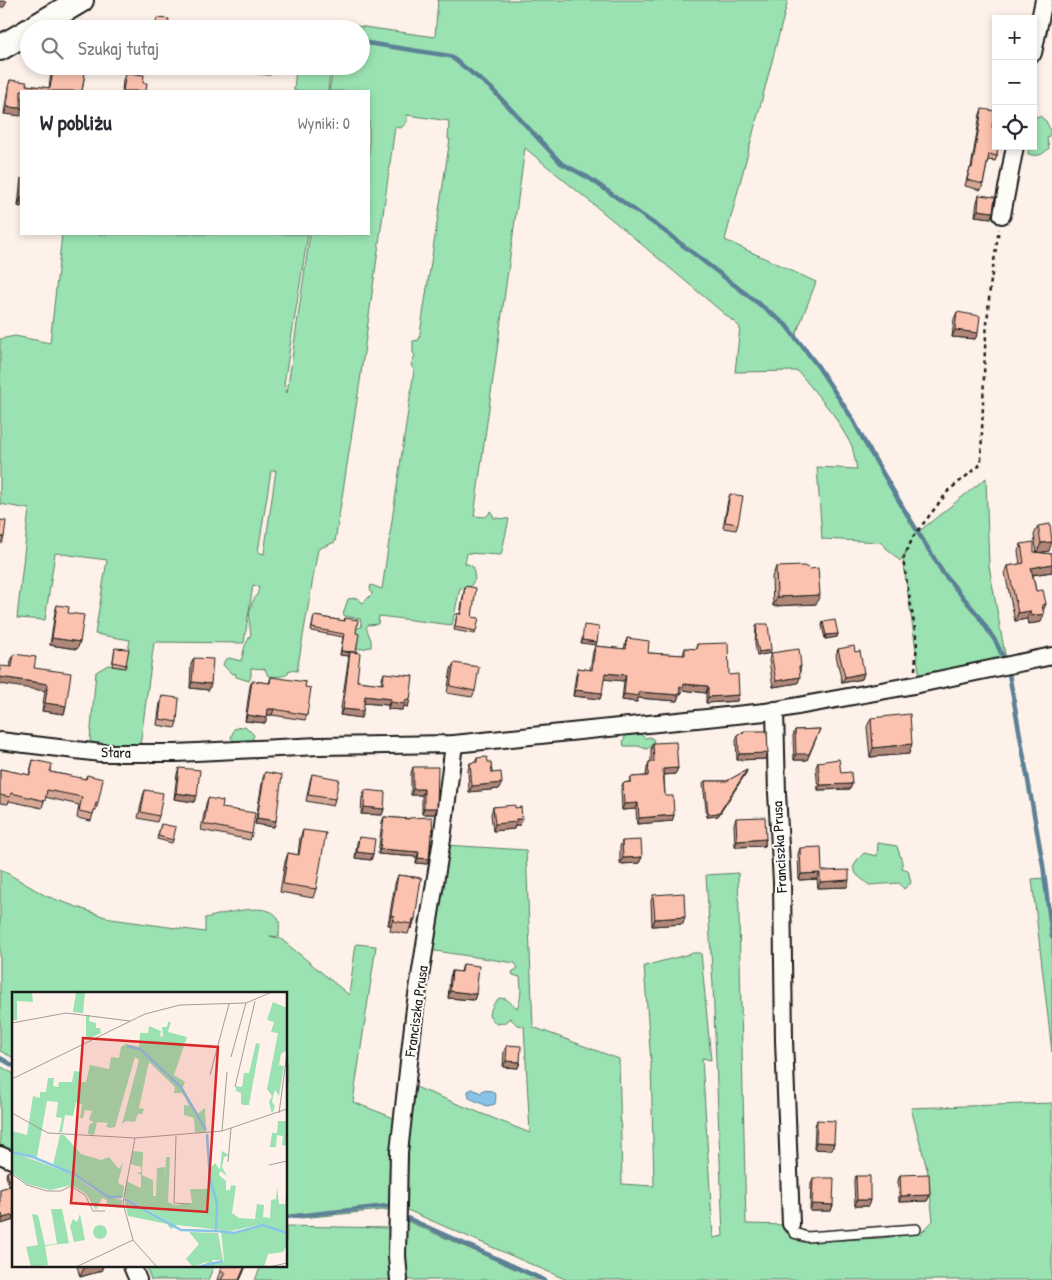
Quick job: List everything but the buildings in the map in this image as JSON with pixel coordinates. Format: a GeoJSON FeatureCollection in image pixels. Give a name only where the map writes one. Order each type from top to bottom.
{"type":"FeatureCollection","features":[{"type":"Feature","properties":{"kind":"street"},"geometry":{"type":"LineString","coordinates":[[47,20],[81,0]]}},
{"type":"Feature","properties":{"kind":"street"},"geometry":{"type":"LineString","coordinates":[[1037,34],[1044,0]]}},
{"type":"Feature","properties":{"kind":"street"},"geometry":{"type":"LineString","coordinates":[[0,48],[20,36]]}},
{"type":"Feature","properties":{"kind":"street"},"geometry":{"type":"LineString","coordinates":[[1002,215],[1014,150]]}},
{"type":"Feature","properties":{"kind":"street"},"geometry":{"type":"LineString","coordinates":[[454,744],[776,710],[914,685],[1052,656]]}},
{"type":"Feature","properties":{"kind":"street","name":"Franciszka Prusa"},"geometry":{"type":"LineString","coordinates":[[776,710],[777,793],[782,882],[784,1040],[791,1224]]}},
{"type":"Feature","properties":{"kind":"street","name":"Stara"},"geometry":{"type":"LineString","coordinates":[[0,741],[101,753],[454,744]]}},
{"type":"Feature","properties":{"kind":"street","name":"Franciszka Prusa"},"geometry":{"type":"LineString","coordinates":[[399,1280],[397,1256],[399,1152],[415,1008],[442,839],[454,744]]}},
{"type":"Feature","properties":{"kind":"street"},"geometry":{"type":"LineString","coordinates":[[0,1155],[12,1160]]}},
{"type":"Feature","properties":{"kind":"street"},"geometry":{"type":"LineString","coordinates":[[133,1268],[138,1280]]}},
{"type":"Feature","properties":{"kind":"lane"},"geometry":{"type":"LineString","coordinates":[[791,1224],[794,1234],[806,1237],[916,1230]]}},
{"type":"Feature","properties":{"kind":"path"},"geometry":{"type":"LineString","coordinates":[[914,685],[917,641],[903,560],[913,537],[949,490],[979,466],[981,460],[989,295],[1002,215]]}},
{"type":"Feature","properties":{"kind":"green space"},"geometry":{"type":"Polygon","coordinates":[[[438,0],[788,0],[725,240],[816,282],[795,337],[838,397],[918,531],[917,533],[986,478],[989,566],[1006,660],[920,678],[903,560],[908,548],[900,561],[880,542],[822,539],[817,467],[857,469],[852,446],[833,414],[798,371],[735,372],[740,327],[525,148],[474,516],[486,517],[491,511],[494,518],[509,519],[501,555],[467,553],[465,564],[473,567],[475,579],[469,589],[460,588],[452,625],[379,616],[378,624],[366,627],[371,640],[371,647],[360,649],[351,645],[356,628],[362,627],[360,619],[343,614],[348,599],[357,598],[363,603],[372,594],[371,585],[382,589],[414,370],[411,365],[415,355],[413,353],[413,341],[419,340],[450,139],[448,139],[449,121],[407,115],[407,122],[401,128],[395,127],[360,381],[335,542],[318,549],[297,671],[289,670],[286,675],[268,676],[265,669],[251,668],[249,681],[236,677],[235,673],[232,674],[223,665],[225,660],[229,658],[241,661],[251,634],[249,622],[250,609],[259,587],[253,585],[244,643],[154,642],[140,746],[93,744],[90,740],[96,672],[108,665],[125,668],[130,640],[95,634],[107,560],[55,553],[45,620],[17,618],[29,509],[0,504],[0,339],[15,336],[50,343],[62,235],[308,235],[284,384],[287,393],[310,235],[370,235],[370,90],[329,90],[332,75],[370,75],[370,28],[435,37],[438,0]],[[276,470],[271,471],[258,552],[264,554],[276,470]]]}},
{"type":"Feature","properties":{"kind":"green space"},"geometry":{"type":"Polygon","coordinates":[[[295,75],[330,75],[328,90],[294,90],[295,75]]]}},
{"type":"Feature","properties":{"kind":"green space"},"geometry":{"type":"Polygon","coordinates":[[[1037,116],[1040,116],[1046,121],[1051,132],[1047,139],[1049,148],[1040,155],[1028,154],[1028,150],[1037,150],[1037,116]]]}},
{"type":"Feature","properties":{"kind":"green space"},"geometry":{"type":"Polygon","coordinates":[[[245,726],[254,735],[251,743],[239,745],[231,738],[234,729],[245,726]]]}},
{"type":"Feature","properties":{"kind":"green space"},"geometry":{"type":"Polygon","coordinates":[[[640,734],[645,738],[650,737],[654,740],[652,745],[647,749],[638,746],[624,746],[623,742],[626,735],[640,734]]]}},
{"type":"Feature","properties":{"kind":"green space"},"geometry":{"type":"Polygon","coordinates":[[[878,843],[897,846],[902,868],[908,870],[911,883],[904,889],[899,883],[869,885],[857,875],[853,868],[857,860],[864,853],[877,856],[878,843]]]}},
{"type":"Feature","properties":{"kind":"green space"},"geometry":{"type":"Polygon","coordinates":[[[445,845],[526,850],[533,1027],[619,1059],[622,1184],[654,1186],[651,1063],[644,966],[693,953],[701,953],[711,1060],[702,1058],[713,1238],[723,1236],[713,985],[706,875],[738,873],[746,1224],[788,1225],[789,1234],[801,1242],[882,1238],[921,1233],[933,1221],[928,1173],[911,1108],[1052,1103],[1052,1280],[567,1280],[405,1209],[413,1086],[530,1133],[524,1026],[517,1025],[510,1018],[504,1023],[496,1024],[489,1015],[493,1005],[499,998],[506,999],[517,1008],[521,989],[520,977],[513,975],[512,972],[518,968],[515,963],[429,950],[445,845]]]}},
{"type":"Feature","properties":{"kind":"green space"},"geometry":{"type":"Polygon","coordinates":[[[0,869],[46,896],[111,919],[205,932],[205,918],[246,910],[267,910],[275,914],[279,921],[279,937],[270,936],[281,939],[349,995],[356,944],[376,946],[353,1102],[399,1120],[393,1209],[301,1218],[288,1215],[288,992],[12,992],[12,1057],[0,1051],[0,869]]]}},
{"type":"Feature","properties":{"kind":"green space"},"geometry":{"type":"Polygon","coordinates":[[[1045,878],[1052,938],[1052,1052],[1032,879],[1045,878]]]}},
{"type":"Feature","properties":{"kind":"green space"},"geometry":{"type":"Polygon","coordinates":[[[0,1066],[12,1073],[12,1151],[0,1145],[0,1066]]]}},
{"type":"Feature","properties":{"kind":"green space"},"geometry":{"type":"Polygon","coordinates":[[[407,1221],[540,1280],[405,1280],[407,1221]]]}},
{"type":"Feature","properties":{"kind":"green space"},"geometry":{"type":"Polygon","coordinates":[[[288,1226],[391,1228],[394,1280],[255,1280],[260,1268],[288,1268],[288,1226]]]}},
{"type":"Feature","properties":{"kind":"green space"},"geometry":{"type":"Polygon","coordinates":[[[147,1268],[213,1268],[208,1280],[151,1280],[147,1268]]]}},
{"type":"Feature","properties":{"kind":"water"},"geometry":{"type":"Polygon","coordinates":[[[472,1089],[481,1093],[483,1090],[492,1091],[496,1095],[495,1104],[487,1106],[469,1098],[468,1091],[472,1089]]]}},
{"type":"Feature","properties":{"kind":"waterway"},"geometry":{"type":"LineString","coordinates":[[370,43],[450,56],[491,88],[561,163],[589,178],[663,230],[785,324],[817,365],[852,418],[943,573],[977,614],[996,642],[1008,668],[1043,865],[1052,937]]}},
{"type":"Feature","properties":{"kind":"waterway"},"geometry":{"type":"LineString","coordinates":[[0,1058],[12,1065]]}},
{"type":"Feature","properties":{"kind":"waterway"},"geometry":{"type":"LineString","coordinates":[[288,1217],[387,1206]]}},
{"type":"Feature","properties":{"kind":"waterway"},"geometry":{"type":"LineString","coordinates":[[405,1217],[544,1280]]}}]}
